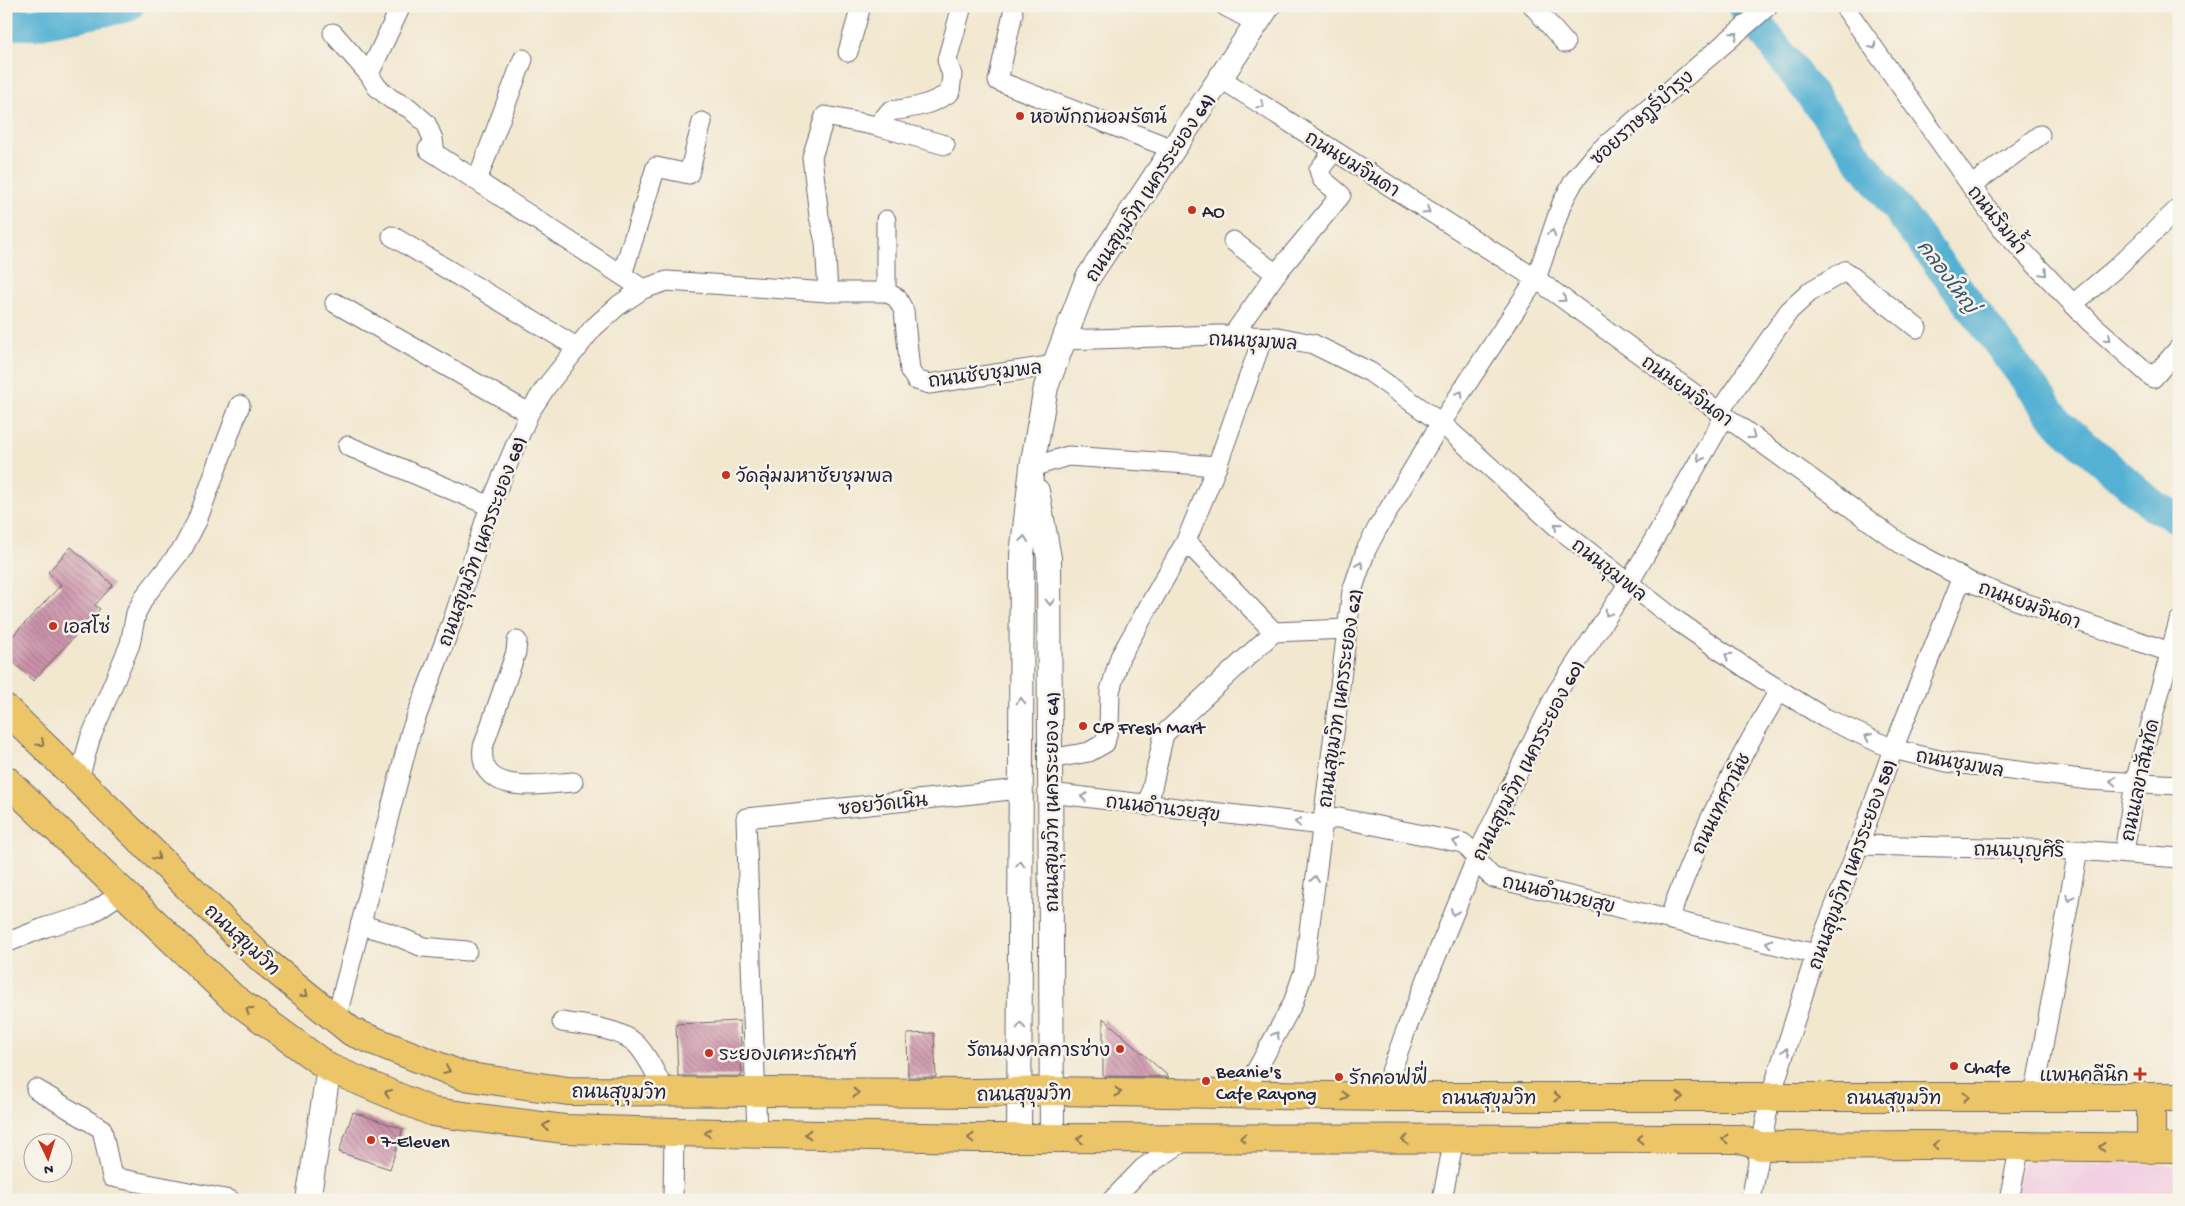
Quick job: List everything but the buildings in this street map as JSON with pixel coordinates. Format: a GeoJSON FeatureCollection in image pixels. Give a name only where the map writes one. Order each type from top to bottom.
{"type":"FeatureCollection","features":[{"type":"Feature","properties":{"kind":"main road","name":"ถนนสุขุมวิท"},"geometry":{"type":"LineString","coordinates":[[6,709],[262,959],[352,1032],[463,1076],[568,1091],[1244,1093],[1382,1097],[2179,1097]]}},
{"type":"Feature","properties":{"kind":"main road","name":"ถนนสุขุมวิท"},"geometry":{"type":"LineString","coordinates":[[6,780],[232,998],[329,1068],[433,1112],[564,1129],[674,1132],[1019,1138],[1739,1139],[1760,1146],[2179,1148]]}},
{"type":"Feature","properties":{"kind":"main road"},"geometry":{"type":"LineString","coordinates":[[1454,1139],[1456,1097]]}},
{"type":"Feature","properties":{"kind":"main road"},"geometry":{"type":"LineString","coordinates":[[2150,1097],[2151,1149]]}},
{"type":"Feature","properties":{"kind":"street"},"geometry":{"type":"LineString","coordinates":[[369,74],[401,6]]}},
{"type":"Feature","properties":{"kind":"street"},"geometry":{"type":"LineString","coordinates":[[848,52],[862,6]]}},
{"type":"Feature","properties":{"kind":"street"},"geometry":{"type":"LineString","coordinates":[[877,126],[890,111],[910,109],[936,102],[950,92],[952,75],[946,60],[962,6]]}},
{"type":"Feature","properties":{"kind":"street"},"geometry":{"type":"LineString","coordinates":[[1225,6],[1262,15]]}},
{"type":"Feature","properties":{"kind":"street"},"geometry":{"type":"LineString","coordinates":[[1533,6],[1565,43]]}},
{"type":"Feature","properties":{"kind":"street","name":"ซอยราษฎร์บำรุง"},"geometry":{"type":"LineString","coordinates":[[1536,279],[1562,203],[1574,181],[1597,153],[1768,6]]}},
{"type":"Feature","properties":{"kind":"street","name":"ถนนริมน้ำ"},"geometry":{"type":"LineString","coordinates":[[1844,6],[2001,228],[2090,322],[2153,378],[2179,348]]}},
{"type":"Feature","properties":{"kind":"street"},"geometry":{"type":"LineString","coordinates":[[1013,13],[998,81],[1173,149]]}},
{"type":"Feature","properties":{"kind":"street","name":"ถนนสุขุมวิท (นครระยอง 64)"},"geometry":{"type":"LineString","coordinates":[[1019,1138],[1022,554],[1032,467],[1046,387],[1087,279],[1262,15]]}},
{"type":"Feature","properties":{"kind":"street"},"geometry":{"type":"LineString","coordinates":[[332,33],[369,74],[377,87],[409,108],[426,123],[433,139],[432,151],[643,289]]}},
{"type":"Feature","properties":{"kind":"street"},"geometry":{"type":"LineString","coordinates":[[477,180],[523,59]]}},
{"type":"Feature","properties":{"kind":"street","name":"ถนนยมจินดา"},"geometry":{"type":"LineString","coordinates":[[1220,78],[1536,279],[1904,546],[1962,578],[2016,600],[2174,654]]}},
{"type":"Feature","properties":{"kind":"street"},"geometry":{"type":"LineString","coordinates":[[828,292],[825,242],[816,200],[812,157],[825,116],[877,126],[946,145]]}},
{"type":"Feature","properties":{"kind":"street"},"geometry":{"type":"LineString","coordinates":[[622,275],[656,167],[689,174],[702,122]]}},
{"type":"Feature","properties":{"kind":"street"},"geometry":{"type":"LineString","coordinates":[[1971,186],[2040,134]]}},
{"type":"Feature","properties":{"kind":"street"},"geometry":{"type":"LineString","coordinates":[[1232,336],[1276,274],[1341,195],[1322,179],[1319,170],[1334,151]]}},
{"type":"Feature","properties":{"kind":"street"},"geometry":{"type":"LineString","coordinates":[[2073,304],[2116,268],[2179,208]]}},
{"type":"Feature","properties":{"kind":"street"},"geometry":{"type":"LineString","coordinates":[[886,220],[886,292]]}},
{"type":"Feature","properties":{"kind":"street"},"geometry":{"type":"LineString","coordinates":[[392,236],[578,348]]}},
{"type":"Feature","properties":{"kind":"street"},"geometry":{"type":"LineString","coordinates":[[1233,241],[1276,274]]}},
{"type":"Feature","properties":{"kind":"street","name":"ถนนสุขุมวิท (นครระยอง 60)"},"geometry":{"type":"LineString","coordinates":[[1382,1097],[1406,1030],[1476,860],[1557,692],[1629,582],[1722,414],[1789,312],[1812,290],[1845,271],[1918,328]]}},
{"type":"Feature","properties":{"kind":"street","name":"ถนนสุขุมวิท (นครระยอง 62)"},"geometry":{"type":"LineString","coordinates":[[1244,1093],[1293,1002],[1304,970],[1352,591],[1366,550],[1441,423],[1536,279]]}},
{"type":"Feature","properties":{"kind":"street","name":"ถนนสุขุมวิท (นครระยอง 68)"},"geometry":{"type":"LineString","coordinates":[[336,1019],[412,731],[454,617],[490,506],[529,413],[546,387],[606,316],[643,289],[667,281],[828,292],[886,292]]}},
{"type":"Feature","properties":{"kind":"street","name":"ถนนชัยชุมพล"},"geometry":{"type":"LineString","coordinates":[[886,292],[897,298],[904,311],[910,371],[916,380],[929,384],[1055,365]]}},
{"type":"Feature","properties":{"kind":"street"},"geometry":{"type":"LineString","coordinates":[[335,303],[529,413]]}},
{"type":"Feature","properties":{"kind":"street","name":"ถนนชุมพล"},"geometry":{"type":"LineString","coordinates":[[1063,340],[1232,336],[1278,337],[1313,344],[1370,372],[1441,423],[1556,526],[1673,618],[1779,691],[1825,718],[1893,749],[1947,762],[2089,780],[2179,785]]}},
{"type":"Feature","properties":{"kind":"street"},"geometry":{"type":"LineString","coordinates":[[1050,759],[1090,752],[1105,743],[1109,726],[1110,691],[1120,657],[1186,541],[1217,466],[1263,337]]}},
{"type":"Feature","properties":{"kind":"street"},"geometry":{"type":"LineString","coordinates":[[79,779],[90,739],[130,644],[136,613],[145,596],[183,548],[194,528],[240,405]]}},
{"type":"Feature","properties":{"kind":"street"},"geometry":{"type":"LineString","coordinates":[[348,446],[490,506]]}},
{"type":"Feature","properties":{"kind":"street"},"geometry":{"type":"LineString","coordinates":[[1032,467],[1068,456],[1217,466]]}},
{"type":"Feature","properties":{"kind":"street","name":"ถนนสุขุมวิท (นครระยอง 64)"},"geometry":{"type":"LineString","coordinates":[[1032,467],[1049,558],[1052,1138]]}},
{"type":"Feature","properties":{"kind":"street"},"geometry":{"type":"LineString","coordinates":[[1186,541],[1274,632]]}},
{"type":"Feature","properties":{"kind":"street","name":"ถนนสุขุมวิท (นครระยอง 58)"},"geometry":{"type":"LineString","coordinates":[[1751,1200],[1770,1098],[1816,954],[1859,845],[1893,749],[1962,578]]}},
{"type":"Feature","properties":{"kind":"street","name":"ถนนเลขาสันทัด"},"geometry":{"type":"LineString","coordinates":[[2124,853],[2135,782],[2174,654],[2179,621]]}},
{"type":"Feature","properties":{"kind":"street"},"geometry":{"type":"LineString","coordinates":[[1148,806],[1164,734],[1274,632],[1347,629]]}},
{"type":"Feature","properties":{"kind":"street"},"geometry":{"type":"LineString","coordinates":[[517,641],[516,652],[483,748],[481,760],[486,770],[495,778],[506,783],[520,785],[573,782]]}},
{"type":"Feature","properties":{"kind":"street","name":"ถนนเทศวานิช"},"geometry":{"type":"LineString","coordinates":[[1669,919],[1685,875],[1755,732],[1779,691]]}},
{"type":"Feature","properties":{"kind":"street","name":"ซอยวัดเนิน"},"geometry":{"type":"LineString","coordinates":[[755,1093],[746,818],[1020,789]]}},
{"type":"Feature","properties":{"kind":"street","name":"ถนนอำนวยสุข"},"geometry":{"type":"LineString","coordinates":[[1050,793],[1322,825],[1329,820],[1339,818],[1463,843],[1472,850],[1476,860],[1494,878],[1816,954]]}},
{"type":"Feature","properties":{"kind":"street","name":"ถนนบุญศิริ"},"geometry":{"type":"LineString","coordinates":[[1859,845],[2078,850],[2179,858]]}},
{"type":"Feature","properties":{"kind":"street"},"geometry":{"type":"LineString","coordinates":[[2034,1097],[2078,850]]}},
{"type":"Feature","properties":{"kind":"street"},"geometry":{"type":"LineString","coordinates":[[6,943],[46,927],[89,915],[123,892]]}},
{"type":"Feature","properties":{"kind":"street"},"geometry":{"type":"LineString","coordinates":[[360,925],[387,932],[423,947],[467,951]]}},
{"type":"Feature","properties":{"kind":"street"},"geometry":{"type":"LineString","coordinates":[[562,1022],[600,1027],[634,1042],[654,1070],[665,1092]]}},
{"type":"Feature","properties":{"kind":"street"},"geometry":{"type":"LineString","coordinates":[[308,1200],[329,1068]]}},
{"type":"Feature","properties":{"kind":"street"},"geometry":{"type":"LineString","coordinates":[[36,1089],[102,1129],[112,1177],[230,1200]]}},
{"type":"Feature","properties":{"kind":"street"},"geometry":{"type":"LineString","coordinates":[[755,1093],[757,1133]]}},
{"type":"Feature","properties":{"kind":"street"},"geometry":{"type":"LineString","coordinates":[[673,1200],[674,1132]]}},
{"type":"Feature","properties":{"kind":"street"},"geometry":{"type":"LineString","coordinates":[[1112,1200],[1143,1168],[1190,1137]]}},
{"type":"Feature","properties":{"kind":"street"},"geometry":{"type":"LineString","coordinates":[[1442,1200],[1454,1139]]}},
{"type":"Feature","properties":{"kind":"street"},"geometry":{"type":"LineString","coordinates":[[2009,1200],[2020,1146]]}},
{"type":"Feature","properties":{"kind":"shaded area"},"geometry":{"type":"Polygon","coordinates":[[[2022,1162],[2179,1165],[2179,1200],[2016,1200],[2022,1162]]]}},
{"type":"Feature","properties":{"kind":"waterway","name":"คลองใหญ่"},"geometry":{"type":"LineString","coordinates":[[6,24],[34,24],[128,6]]}},
{"type":"Feature","properties":{"kind":"waterway","name":"คลองใหญ่"},"geometry":{"type":"LineString","coordinates":[[1744,6],[2059,423],[2155,507],[2179,518]]}},
{"type":"Feature","properties":{"kind":"place","name":"หอพักถนอมรัตน์"},"geometry":{"type":"Point","coordinates":[1020,116]}},
{"type":"Feature","properties":{"kind":"place","name":"AO"},"geometry":{"type":"Point","coordinates":[1192,210]}},
{"type":"Feature","properties":{"kind":"place","name":"วัดลุ่มมหาชัยชุมพล"},"geometry":{"type":"Point","coordinates":[726,475]}},
{"type":"Feature","properties":{"kind":"place","name":"เอสโซ่"},"geometry":{"type":"Point","coordinates":[53,626]}},
{"type":"Feature","properties":{"kind":"place","name":"CP Fresh Mart"},"geometry":{"type":"Point","coordinates":[1083,726]}},
{"type":"Feature","properties":{"kind":"place","name":"รัตนมงคลการช่าง"},"geometry":{"type":"Point","coordinates":[1120,1049]}},
{"type":"Feature","properties":{"kind":"place","name":"ระยองเคหะภัณฑ์"},"geometry":{"type":"Point","coordinates":[709,1053]}},
{"type":"Feature","properties":{"kind":"place","name":"Chafe"},"geometry":{"type":"Point","coordinates":[1954,1066]}},
{"type":"Feature","properties":{"kind":"place","name":"แพนคลีนิก"},"geometry":{"type":"Point","coordinates":[2140,1074]}},
{"type":"Feature","properties":{"kind":"place","name":"รักคอฟฟี่"},"geometry":{"type":"Point","coordinates":[1339,1077]}},
{"type":"Feature","properties":{"kind":"place","name":"Beanie's Cafe Rayong"},"geometry":{"type":"Point","coordinates":[1206,1081]}},
{"type":"Feature","properties":{"kind":"place","name":"7-Eleven"},"geometry":{"type":"Point","coordinates":[371,1140]}}]}
